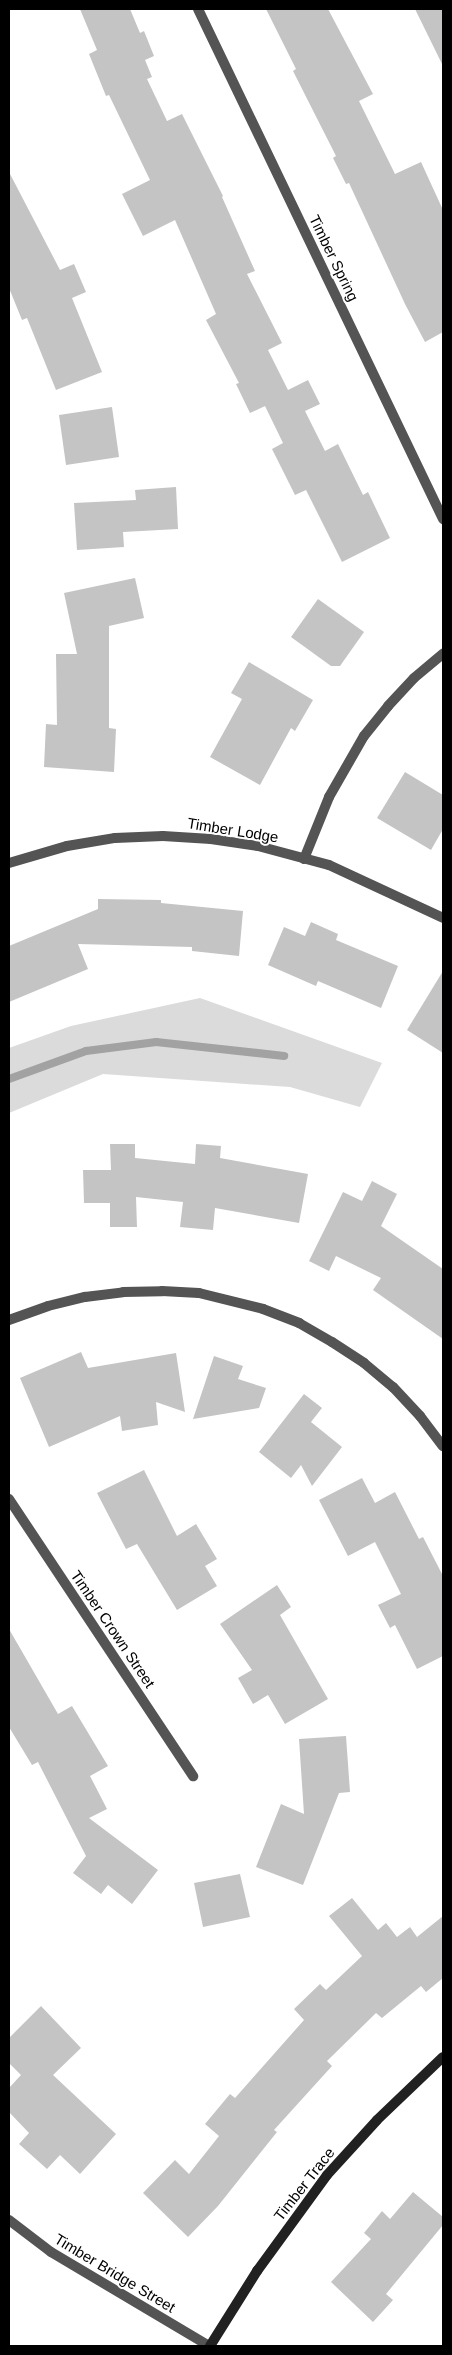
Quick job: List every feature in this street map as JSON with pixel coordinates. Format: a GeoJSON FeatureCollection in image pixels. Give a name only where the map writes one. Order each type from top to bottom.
{"type":"FeatureCollection","features":[{"type":"Feature","properties":{"kind":"street","name":"Timber Spring"},"geometry":{"type":"LineString","coordinates":[[198,9],[443,519]]}},
{"type":"Feature","properties":{"kind":"street"},"geometry":{"type":"LineString","coordinates":[[304,859],[330,797],[364,736],[401,692],[443,654]]}},
{"type":"Feature","properties":{"kind":"street","name":"Timber Lodge"},"geometry":{"type":"LineString","coordinates":[[9,863],[68,846],[115,838],[163,836],[211,839],[258,846],[329,866],[366,881],[443,918]]}},
{"type":"Feature","properties":{"kind":"street"},"geometry":{"type":"LineString","coordinates":[[9,1320],[48,1306],[85,1297],[123,1292],[162,1290],[199,1293],[263,1309],[299,1323],[364,1363],[392,1387],[420,1416],[443,1446]]}},
{"type":"Feature","properties":{"kind":"street","name":"Timber Crown Street"},"geometry":{"type":"LineString","coordinates":[[9,1499],[193,1776]]}},
{"type":"Feature","properties":{"kind":"street","name":"Timber Trace"},"geometry":{"type":"LineString","coordinates":[[209,2346],[257,2271],[327,2175],[383,2114],[443,2057]]}},
{"type":"Feature","properties":{"kind":"street","name":"Timber Bridge Street"},"geometry":{"type":"LineString","coordinates":[[9,2220],[51,2252],[209,2346]]}},
{"type":"Feature","properties":{"kind":"shaded area"},"geometry":{"type":"Polygon","coordinates":[[[200,998],[382,1063],[360,1107],[290,1087],[103,1074],[9,1113],[9,1048],[71,1026],[200,998]]]}},
{"type":"Feature","properties":{"kind":"building"},"geometry":{"type":"Polygon","coordinates":[[[80,9],[130,9],[140,33],[144,31],[154,56],[145,60],[152,77],[147,79],[167,121],[182,114],[223,196],[255,271],[247,274],[282,343],[268,350],[288,390],[308,380],[320,404],[305,411],[325,451],[338,444],[363,495],[368,492],[390,538],[342,562],[306,490],[295,495],[272,449],[283,443],[265,406],[250,413],[236,384],[239,383],[206,320],[216,314],[175,220],[143,236],[122,194],[150,180],[109,95],[106,96],[89,54],[97,50],[80,9]]]}},
{"type":"Feature","properties":{"kind":"building"},"geometry":{"type":"Polygon","coordinates":[[[266,9],[328,9],[373,94],[359,101],[395,174],[421,162],[443,210],[443,332],[425,342],[405,304],[349,183],[346,184],[333,158],[336,156],[293,71],[296,69],[266,9]]]}},
{"type":"Feature","properties":{"kind":"building"},"geometry":{"type":"Polygon","coordinates":[[[415,9],[443,9],[443,66],[415,9]]]}},
{"type":"Feature","properties":{"kind":"building"},"geometry":{"type":"Polygon","coordinates":[[[9,172],[60,270],[74,264],[86,292],[72,298],[102,372],[56,390],[27,318],[22,320],[9,288],[9,172]]]}},
{"type":"Feature","properties":{"kind":"building"},"geometry":{"type":"Polygon","coordinates":[[[112,407],[119,457],[66,465],[59,415],[112,407]]]}},
{"type":"Feature","properties":{"kind":"building"},"geometry":{"type":"Polygon","coordinates":[[[176,487],[178,529],[123,532],[124,547],[77,550],[74,503],[136,500],[135,490],[176,487]]]}},
{"type":"Feature","properties":{"kind":"building"},"geometry":{"type":"Polygon","coordinates":[[[135,578],[144,618],[109,626],[109,728],[116,729],[114,772],[44,767],[46,724],[57,725],[56,654],[77,654],[64,593],[135,578]]]}},
{"type":"Feature","properties":{"kind":"building"},"geometry":{"type":"Polygon","coordinates":[[[318,599],[364,632],[340,666],[331,666],[291,637],[318,599]]]}},
{"type":"Feature","properties":{"kind":"building"},"geometry":{"type":"Polygon","coordinates":[[[249,662],[313,700],[295,731],[291,728],[260,785],[210,757],[242,699],[231,693],[249,662]]]}},
{"type":"Feature","properties":{"kind":"building"},"geometry":{"type":"Polygon","coordinates":[[[405,772],[443,795],[443,829],[431,850],[377,818],[405,772]]]}},
{"type":"Feature","properties":{"kind":"building"},"geometry":{"type":"Polygon","coordinates":[[[98,899],[161,900],[161,903],[243,911],[239,956],[192,951],[192,947],[78,944],[88,969],[9,1002],[9,946],[98,909],[98,899]]]}},
{"type":"Feature","properties":{"kind":"building"},"geometry":{"type":"Polygon","coordinates":[[[311,922],[338,934],[336,940],[398,966],[381,1008],[318,981],[316,986],[268,965],[284,927],[305,936],[311,922]]]}},
{"type":"Feature","properties":{"kind":"building"},"geometry":{"type":"Polygon","coordinates":[[[443,971],[443,1053],[407,1030],[443,971]]]}},
{"type":"Feature","properties":{"kind":"building"},"geometry":{"type":"Polygon","coordinates":[[[110,1144],[135,1144],[135,1158],[195,1164],[196,1144],[221,1146],[220,1158],[308,1174],[299,1223],[215,1208],[213,1230],[180,1227],[183,1202],[136,1197],[137,1227],[110,1227],[110,1203],[84,1203],[83,1170],[111,1170],[110,1144]]]}},
{"type":"Feature","properties":{"kind":"building"},"geometry":{"type":"Polygon","coordinates":[[[372,1181],[397,1194],[381,1226],[443,1269],[443,1339],[373,1290],[381,1278],[336,1256],[329,1271],[309,1261],[343,1192],[362,1201],[372,1181]]]}},
{"type":"Feature","properties":{"kind":"building"},"geometry":{"type":"Polygon","coordinates":[[[81,1352],[88,1368],[176,1353],[185,1412],[156,1402],[158,1425],[122,1431],[120,1416],[49,1447],[20,1378],[81,1352]]]}},
{"type":"Feature","properties":{"kind":"building"},"geometry":{"type":"Polygon","coordinates":[[[214,1356],[243,1366],[238,1379],[266,1388],[259,1408],[193,1419],[214,1356]]]}},
{"type":"Feature","properties":{"kind":"building"},"geometry":{"type":"Polygon","coordinates":[[[304,1394],[322,1408],[311,1422],[342,1447],[312,1486],[301,1465],[291,1478],[259,1452],[304,1394]]]}},
{"type":"Feature","properties":{"kind":"building"},"geometry":{"type":"Polygon","coordinates":[[[144,1470],[177,1536],[196,1524],[217,1559],[205,1566],[217,1586],[177,1610],[137,1544],[126,1549],[97,1493],[144,1470]]]}},
{"type":"Feature","properties":{"kind":"building"},"geometry":{"type":"Polygon","coordinates":[[[362,1478],[375,1503],[395,1492],[419,1539],[423,1537],[443,1576],[443,1656],[417,1669],[395,1625],[390,1628],[378,1605],[401,1594],[375,1542],[348,1556],[319,1500],[362,1478]]]}},
{"type":"Feature","properties":{"kind":"building"},"geometry":{"type":"Polygon","coordinates":[[[277,1585],[291,1607],[280,1615],[328,1699],[285,1724],[268,1695],[253,1704],[238,1678],[252,1670],[220,1624],[277,1585]]]}},
{"type":"Feature","properties":{"kind":"building"},"geometry":{"type":"Polygon","coordinates":[[[9,1629],[58,1714],[72,1706],[108,1766],[90,1776],[107,1809],[89,1818],[158,1870],[132,1904],[108,1885],[101,1894],[73,1873],[86,1856],[38,1762],[32,1765],[9,1727],[9,1629]]]}},
{"type":"Feature","properties":{"kind":"building"},"geometry":{"type":"Polygon","coordinates":[[[346,1736],[350,1792],[339,1793],[303,1885],[256,1867],[281,1804],[304,1814],[299,1739],[346,1736]]]}},
{"type":"Feature","properties":{"kind":"building"},"geometry":{"type":"Polygon","coordinates":[[[240,1874],[250,1917],[203,1927],[194,1883],[240,1874]]]}},
{"type":"Feature","properties":{"kind":"building"},"geometry":{"type":"Polygon","coordinates":[[[352,1898],[378,1930],[386,1923],[397,1937],[410,1927],[417,1937],[443,1916],[443,1978],[426,1992],[421,1986],[382,2018],[376,2013],[327,2061],[332,2066],[274,2130],[277,2132],[218,2206],[188,2237],[143,2193],[175,2160],[189,2174],[219,2136],[205,2124],[230,2094],[235,2098],[304,2020],[294,2009],[320,1984],[326,1990],[362,1956],[329,1916],[352,1898]]]}},
{"type":"Feature","properties":{"kind":"building"},"geometry":{"type":"Polygon","coordinates":[[[41,2006],[81,2048],[53,2075],[116,2134],[80,2174],[60,2155],[47,2169],[19,2144],[29,2133],[9,2112],[9,2088],[21,2075],[9,2063],[9,2038],[41,2006]]]}},
{"type":"Feature","properties":{"kind":"building"},"geometry":{"type":"Polygon","coordinates":[[[413,2192],[443,2217],[443,2225],[386,2294],[393,2300],[373,2322],[331,2282],[371,2239],[364,2233],[382,2211],[390,2219],[413,2192]]]}},
{"type":"Feature","properties":{"kind":"waterway"},"geometry":{"type":"LineString","coordinates":[[9,1079],[86,1051],[156,1042],[284,1056]]}}]}
